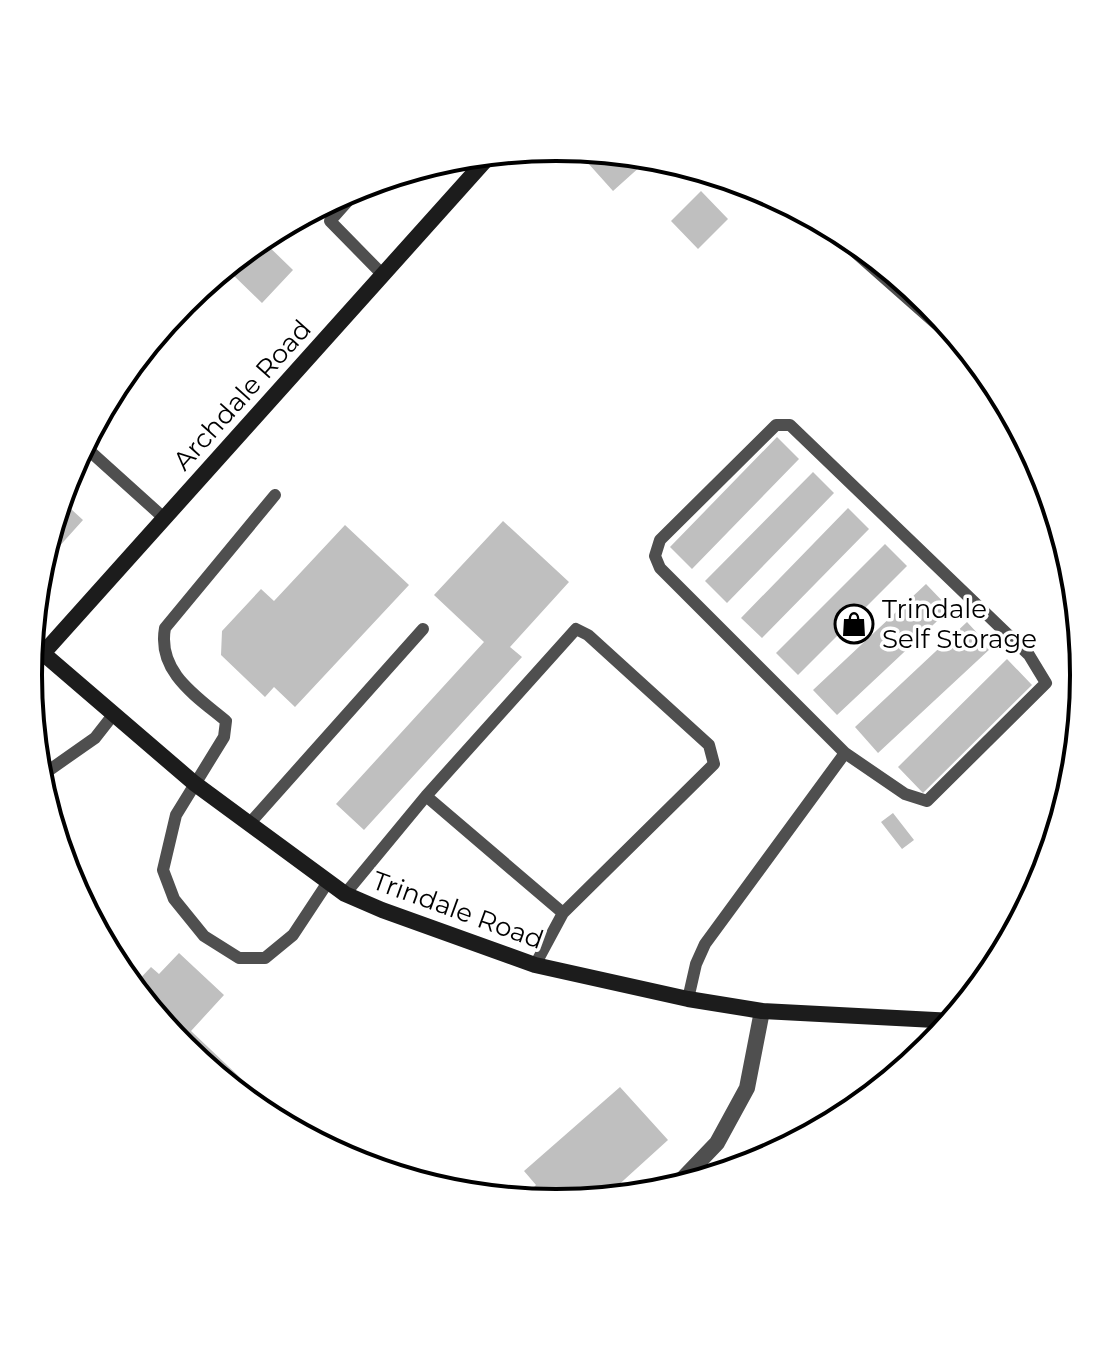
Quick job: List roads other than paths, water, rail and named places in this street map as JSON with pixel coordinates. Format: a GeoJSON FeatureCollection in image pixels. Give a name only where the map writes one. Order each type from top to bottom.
{"type":"FeatureCollection","features":[{"type":"Feature","properties":{"kind":"main road","name":"Archdale Road"},"geometry":{"type":"LineString","coordinates":[[43,642],[164,518],[480,167]]}},
{"type":"Feature","properties":{"kind":"main road","name":"Trindale Road"},"geometry":{"type":"LineString","coordinates":[[43,653],[194,783],[345,894],[535,965],[688,999],[762,1011],[938,1020]]}},
{"type":"Feature","properties":{"kind":"street"},"geometry":{"type":"LineString","coordinates":[[689,1172],[717,1143],[747,1088],[762,1011]]}},
{"type":"Feature","properties":{"kind":"lane"},"geometry":{"type":"LineString","coordinates":[[341,209],[330,221],[383,275]]}},
{"type":"Feature","properties":{"kind":"lane"},"geometry":{"type":"LineString","coordinates":[[776,425],[790,425],[1029,655],[1046,683],[927,801],[905,794],[845,753],[660,568],[655,556],[660,540],[776,425]]}},
{"type":"Feature","properties":{"kind":"lane"},"geometry":{"type":"LineString","coordinates":[[92,454],[164,518]]}},
{"type":"Feature","properties":{"kind":"lane"},"geometry":{"type":"LineString","coordinates":[[275,495],[165,628],[162,645],[177,680],[226,721],[224,737],[176,815],[163,870],[174,899],[204,936],[239,958],[265,958],[293,935],[328,882]]}},
{"type":"Feature","properties":{"kind":"lane"},"geometry":{"type":"LineString","coordinates":[[249,824],[423,629]]}},
{"type":"Feature","properties":{"kind":"lane"},"geometry":{"type":"LineString","coordinates":[[345,894],[426,796],[576,629],[588,635],[709,745],[714,764],[563,913],[535,965]]}},
{"type":"Feature","properties":{"kind":"lane"},"geometry":{"type":"LineString","coordinates":[[51,769],[95,738],[113,715]]}},
{"type":"Feature","properties":{"kind":"lane"},"geometry":{"type":"LineString","coordinates":[[688,999],[705,944],[845,753]]}},
{"type":"Feature","properties":{"kind":"lane"},"geometry":{"type":"LineString","coordinates":[[426,796],[563,913]]}},
{"type":"Feature","properties":{"kind":"place","name":"Trindale Self Storage"},"geometry":{"type":"Point","coordinates":[854,624]}}]}
